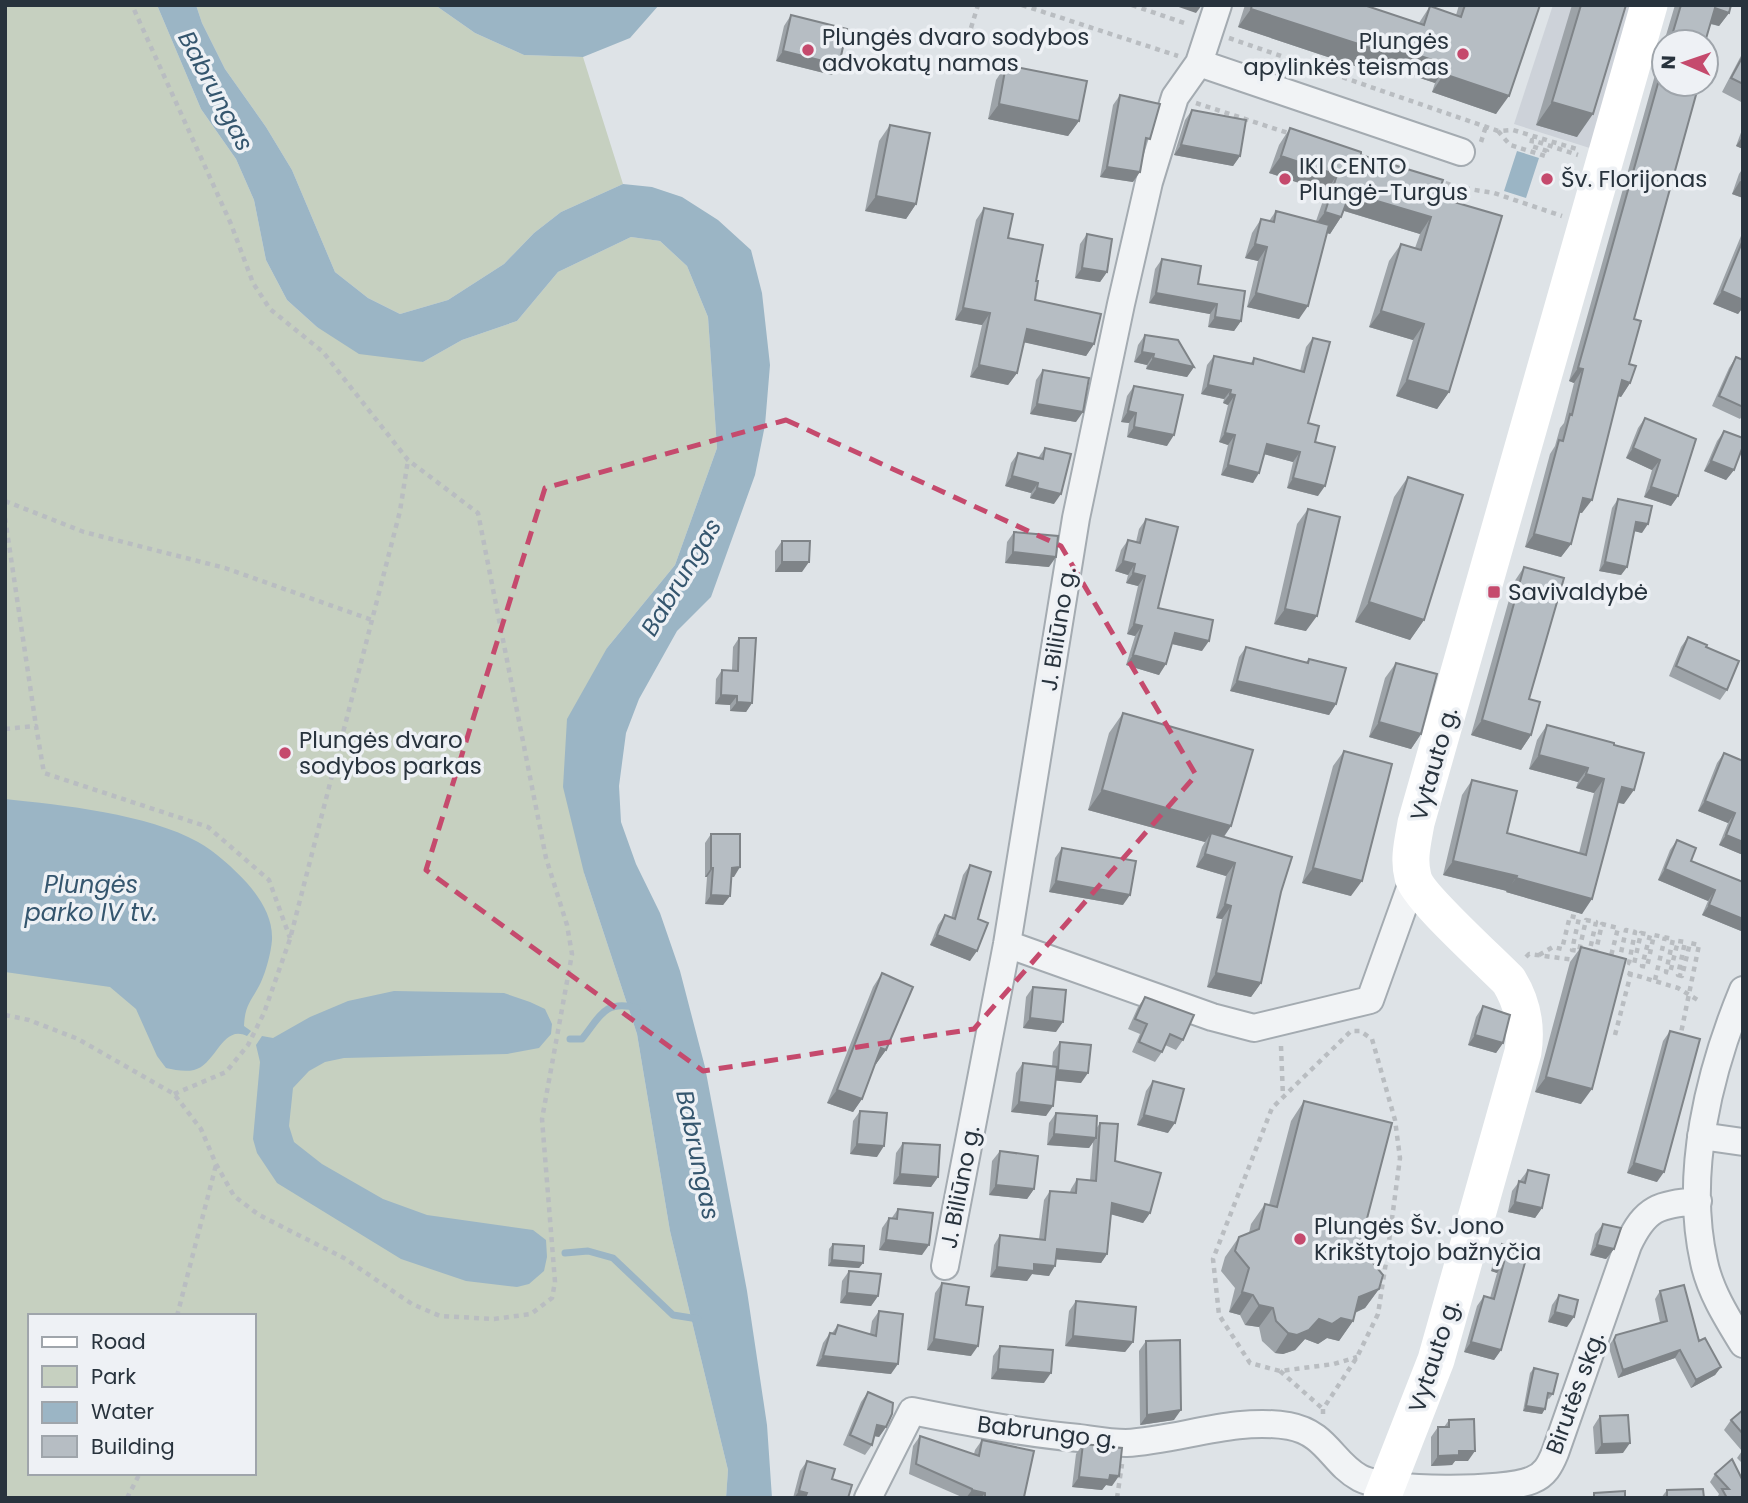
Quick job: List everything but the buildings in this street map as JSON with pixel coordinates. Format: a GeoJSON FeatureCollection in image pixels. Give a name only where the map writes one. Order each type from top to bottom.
{"type":"FeatureCollection","features":[{"type":"Feature","properties":{"kind":"main road","name":"Vytauto g."},"geometry":{"type":"LineString","coordinates":[[1384,1491],[1436,1360],[1499,1142],[1526,1033],[1517,994],[1509,981],[1426,898],[1413,880],[1411,852],[1416,823],[1649,5]]}},
{"type":"Feature","properties":{"kind":"street","name":"J. Biliūno g."},"geometry":{"type":"LineString","coordinates":[[945,1266],[1007,944],[1076,518],[1127,276],[1149,182],[1175,97],[1199,63],[1218,5]]}},
{"type":"Feature","properties":{"kind":"street"},"geometry":{"type":"LineString","coordinates":[[1199,63],[1461,152]]}},
{"type":"Feature","properties":{"kind":"street"},"geometry":{"type":"LineString","coordinates":[[1007,944],[1213,1017],[1254,1028],[1370,1000],[1413,880]]}},
{"type":"Feature","properties":{"kind":"street"},"geometry":{"type":"LineString","coordinates":[[1743,990],[1720,1054],[1700,1136],[1698,1200],[1704,1263],[1713,1291],[1743,1344]]}},
{"type":"Feature","properties":{"kind":"street"},"geometry":{"type":"LineString","coordinates":[[1700,1136],[1743,1142]]}},
{"type":"Feature","properties":{"kind":"street","name":"Birutės skg."},"geometry":{"type":"LineString","coordinates":[[1384,1491],[1519,1484],[1535,1479],[1548,1469],[1628,1245],[1638,1224],[1648,1213],[1662,1206],[1698,1200]]}},
{"type":"Feature","properties":{"kind":"street","name":"Babrungo g."},"geometry":{"type":"LineString","coordinates":[[868,1498],[912,1410],[1026,1434],[1125,1443],[1244,1425],[1290,1426],[1321,1439],[1349,1471],[1384,1491]]}},
{"type":"Feature","properties":{"kind":"path"},"geometry":{"type":"LineString","coordinates":[[5,1015],[29,1020],[78,1039],[173,1094],[201,1129],[234,1196],[259,1214],[344,1258],[412,1304],[440,1316],[494,1319],[531,1314],[552,1298],[555,1282],[542,1119],[572,954],[567,925],[545,858],[478,513],[408,460],[323,352],[270,309],[253,283],[231,224],[132,5]]}},
{"type":"Feature","properties":{"kind":"path"},"geometry":{"type":"LineString","coordinates":[[971,29],[978,5]]}},
{"type":"Feature","properties":{"kind":"path"},"geometry":{"type":"LineString","coordinates":[[1023,5],[1199,63]]}},
{"type":"Feature","properties":{"kind":"path"},"geometry":{"type":"LineString","coordinates":[[1132,5],[1498,131],[1514,130],[1566,149],[1532,141],[1531,145],[1547,151],[1545,156],[1510,145],[1498,131]]}},
{"type":"Feature","properties":{"kind":"path"},"geometry":{"type":"LineString","coordinates":[[1175,97],[1303,138]]}},
{"type":"Feature","properties":{"kind":"path"},"geometry":{"type":"LineString","coordinates":[[1431,179],[1457,187],[1494,193],[1565,217]]}},
{"type":"Feature","properties":{"kind":"path"},"geometry":{"type":"LineString","coordinates":[[173,1094],[226,1072],[247,1045],[264,1013],[290,939],[400,511],[408,460]]}},
{"type":"Feature","properties":{"kind":"path"},"geometry":{"type":"LineString","coordinates":[[5,501],[84,532],[225,568],[372,620]]}},
{"type":"Feature","properties":{"kind":"path"},"geometry":{"type":"LineString","coordinates":[[5,518],[44,773],[208,827],[270,880],[290,939]]}},
{"type":"Feature","properties":{"kind":"path"},"geometry":{"type":"LineString","coordinates":[[5,729],[36,726]]}},
{"type":"Feature","properties":{"kind":"path"},"geometry":{"type":"LineString","coordinates":[[1539,955],[1553,947],[1562,948],[1570,916],[1579,918],[1572,950],[1578,951],[1586,920],[1596,922],[1589,954],[1595,956],[1602,924],[1618,928],[1608,967],[1678,988],[1701,1002]]}},
{"type":"Feature","properties":{"kind":"path"},"geometry":{"type":"LineString","coordinates":[[1610,960],[1619,962],[1626,930],[1635,932],[1629,963],[1634,964],[1641,933],[1650,935],[1642,965],[1647,967],[1654,935],[1665,937],[1673,939],[1666,972],[1670,973],[1678,941],[1685,943],[1678,975],[1682,976],[1690,943],[1699,945],[1681,1033]]}},
{"type":"Feature","properties":{"kind":"path"},"geometry":{"type":"LineString","coordinates":[[1655,980],[1665,937]]}},
{"type":"Feature","properties":{"kind":"path"},"geometry":{"type":"LineString","coordinates":[[1555,956],[1578,960]]}},
{"type":"Feature","properties":{"kind":"path"},"geometry":{"type":"LineString","coordinates":[[1615,1035],[1631,973]]}},
{"type":"Feature","properties":{"kind":"path"},"geometry":{"type":"LineString","coordinates":[[1280,1022],[1283,1097]]}},
{"type":"Feature","properties":{"kind":"path"},"geometry":{"type":"LineString","coordinates":[[1321,1439],[1323,1409],[1357,1357],[1378,1314],[1400,1158],[1395,1120],[1372,1039],[1360,1031],[1351,1031],[1272,1108],[1213,1259],[1219,1315],[1251,1363],[1280,1371],[1334,1364],[1357,1357]]}},
{"type":"Feature","properties":{"kind":"path"},"geometry":{"type":"LineString","coordinates":[[178,1314],[216,1164]]}},
{"type":"Feature","properties":{"kind":"path"},"geometry":{"type":"LineString","coordinates":[[1280,1371],[1323,1409]]}},
{"type":"Feature","properties":{"kind":"path"},"geometry":{"type":"LineString","coordinates":[[1117,1498],[1125,1443]]}},
{"type":"Feature","properties":{"kind":"path"},"geometry":{"type":"LineString","coordinates":[[127,1498],[139,1475]]}},
{"type":"Feature","properties":{"kind":"highlighted area"},"geometry":{"type":"Polygon","coordinates":[[[786,420],[1061,546],[1196,775],[974,1029],[703,1071],[426,870],[545,488],[786,420]]]}},
{"type":"Feature","properties":{"kind":"shaded area"},"geometry":{"type":"Polygon","coordinates":[[[1553,5],[1637,5],[1596,150],[1514,124],[1553,5]]]}},
{"type":"Feature","properties":{"kind":"green space","name":"Plungės dvaro sodybos parkas"},"geometry":{"type":"Polygon","coordinates":[[[5,5],[157,5],[201,109],[236,159],[254,200],[266,260],[287,300],[317,327],[423,362],[462,340],[517,321],[558,272],[631,237],[660,241],[687,266],[708,317],[717,448],[675,565],[607,648],[584,873],[637,1034],[670,1231],[728,1470],[726,1498],[5,1498],[5,5]]]}},
{"type":"Feature","properties":{"kind":"green space"},"geometry":{"type":"Polygon","coordinates":[[[196,5],[435,5],[475,33],[524,55],[583,57],[623,184],[561,212],[534,233],[504,264],[448,300],[400,314],[368,298],[335,272],[292,170],[266,127],[225,69],[196,5]]]}},
{"type":"Feature","properties":{"kind":"water","name":"Babrungas"},"geometry":{"type":"Polygon","coordinates":[[[157,5],[196,5],[225,69],[266,127],[292,170],[335,272],[368,298],[400,314],[448,300],[504,264],[534,233],[561,212],[623,184],[652,187],[682,197],[718,220],[751,250],[762,293],[770,365],[765,425],[755,475],[711,597],[677,631],[639,699],[626,733],[619,786],[621,822],[636,864],[660,913],[680,971],[705,1067],[747,1291],[767,1425],[772,1498],[726,1498],[728,1470],[670,1231],[637,1034],[584,873],[563,787],[567,719],[607,648],[675,565],[717,448],[708,317],[687,266],[660,241],[631,237],[558,272],[517,321],[462,340],[423,362],[359,354],[317,327],[287,300],[266,260],[254,200],[236,159],[201,109],[157,5]]]}},
{"type":"Feature","properties":{"kind":"water"},"geometry":{"type":"Polygon","coordinates":[[[435,5],[659,5],[630,38],[583,57],[524,55],[475,33],[435,5]]]}},
{"type":"Feature","properties":{"kind":"water"},"geometry":{"type":"Polygon","coordinates":[[[1517,151],[1539,158],[1526,198],[1504,191],[1517,151]]]}},
{"type":"Feature","properties":{"kind":"water","name":"Plungės parko IV tv."},"geometry":{"type":"Polygon","coordinates":[[[5,799],[104,812],[155,824],[198,842],[218,855],[236,872],[261,902],[272,932],[266,967],[246,1012],[244,1026],[251,1031],[247,1036],[238,1034],[225,1040],[202,1067],[184,1071],[166,1068],[157,1056],[136,1009],[110,987],[5,972],[5,799]]]}},
{"type":"Feature","properties":{"kind":"water"},"geometry":{"type":"Polygon","coordinates":[[[394,991],[504,993],[545,1009],[552,1024],[551,1034],[539,1048],[507,1054],[344,1058],[325,1062],[309,1071],[293,1088],[289,1126],[294,1142],[322,1164],[383,1199],[427,1215],[533,1230],[546,1240],[547,1257],[544,1271],[529,1284],[517,1287],[466,1281],[401,1259],[277,1183],[257,1153],[253,1139],[260,1062],[256,1045],[262,1036],[273,1038],[310,1017],[348,1001],[394,991]]]}},
{"type":"Feature","properties":{"kind":"waterway"},"geometry":{"type":"LineString","coordinates":[[570,1039],[582,1039],[599,1017],[610,1008],[637,1008]]}},
{"type":"Feature","properties":{"kind":"waterway"},"geometry":{"type":"LineString","coordinates":[[565,1253],[588,1251],[613,1258],[673,1315],[698,1319]]}},
{"type":"Feature","properties":{"kind":"place","name":"Plungės dvaro sodybos advokatų namas"},"geometry":{"type":"Point","coordinates":[808,50]}},
{"type":"Feature","properties":{"kind":"place","name":"Plungės apylinkės teismas"},"geometry":{"type":"Point","coordinates":[1463,54]}},
{"type":"Feature","properties":{"kind":"place","name":"IKI CENTO Plungė-Turgus"},"geometry":{"type":"Point","coordinates":[1285,179]}},
{"type":"Feature","properties":{"kind":"place","name":"Šv. Florijonas"},"geometry":{"type":"Point","coordinates":[1547,179]}},
{"type":"Feature","properties":{"kind":"place","name":"Savivaldybė"},"geometry":{"type":"Point","coordinates":[1494,592]}},
{"type":"Feature","properties":{"kind":"place","name":"Plungės dvaro sodybos parkas"},"geometry":{"type":"Point","coordinates":[285,753]}},
{"type":"Feature","properties":{"kind":"place","name":"Plungės Šv. Jono Krikštytojo bažnyčia"},"geometry":{"type":"Point","coordinates":[1300,1239]}}]}
